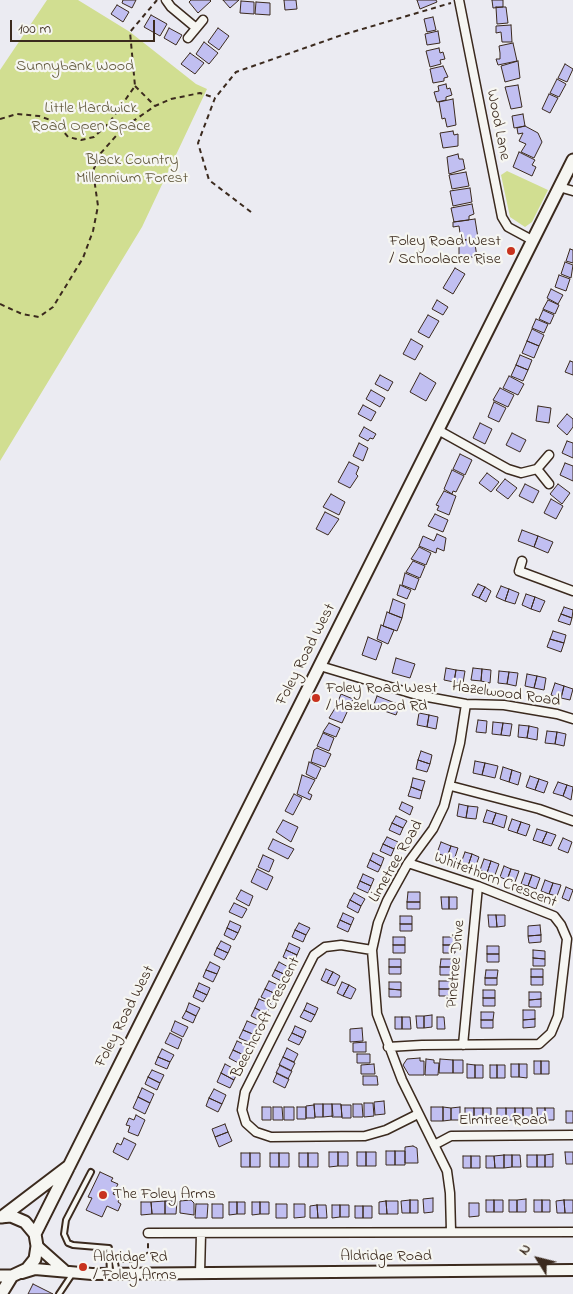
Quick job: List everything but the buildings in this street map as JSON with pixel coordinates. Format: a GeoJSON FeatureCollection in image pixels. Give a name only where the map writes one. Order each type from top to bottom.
{"type":"FeatureCollection","features":[{"type":"Feature","properties":{"kind":"main road","name":"Foley Road West"},"geometry":{"type":"LineString","coordinates":[[35,1234],[72,1164],[573,160]]}},
{"type":"Feature","properties":{"kind":"main road","name":"Foley Road West"},"geometry":{"type":"LineString","coordinates":[[1,1217],[72,1164]]}},
{"type":"Feature","properties":{"kind":"main road"},"geometry":{"type":"LineString","coordinates":[[1,1217],[17,1218],[25,1222],[35,1234],[37,1246],[35,1259],[17,1275],[1,1294]]}},
{"type":"Feature","properties":{"kind":"main road"},"geometry":{"type":"LineString","coordinates":[[0,1276],[17,1275]]}},
{"type":"Feature","properties":{"kind":"street"},"geometry":{"type":"LineString","coordinates":[[166,0],[171,8],[195,27]]}},
{"type":"Feature","properties":{"kind":"street","name":"Wood Lane"},"geometry":{"type":"LineString","coordinates":[[459,0],[502,217],[508,227],[532,240]]}},
{"type":"Feature","properties":{"kind":"street"},"geometry":{"type":"LineString","coordinates":[[188,38],[195,27],[203,20]]}},
{"type":"Feature","properties":{"kind":"street"},"geometry":{"type":"LineString","coordinates":[[559,186],[573,191]]}},
{"type":"Feature","properties":{"kind":"street"},"geometry":{"type":"LineString","coordinates":[[438,430],[508,469],[521,473],[537,469],[549,455]]}},
{"type":"Feature","properties":{"kind":"street"},"geometry":{"type":"LineString","coordinates":[[537,469],[549,484]]}},
{"type":"Feature","properties":{"kind":"street"},"geometry":{"type":"LineString","coordinates":[[522,562],[519,571],[573,592]]}},
{"type":"Feature","properties":{"kind":"street","name":"Hazelwood Road"},"geometry":{"type":"LineString","coordinates":[[320,666],[417,695],[466,704],[504,705],[557,714],[573,719]]}},
{"type":"Feature","properties":{"kind":"street","name":"Limetree Road"},"geometry":{"type":"LineString","coordinates":[[451,1231],[448,1171],[436,1144],[418,1114],[388,1048],[377,1014],[372,950],[378,923],[387,901],[408,863],[433,829],[451,786],[466,704]]}},
{"type":"Feature","properties":{"kind":"street"},"geometry":{"type":"LineString","coordinates":[[451,786],[539,809],[573,821]]}},
{"type":"Feature","properties":{"kind":"street","name":"Whitethorn Crescent"},"geometry":{"type":"LineString","coordinates":[[388,1048],[539,1044],[551,1033],[558,1016],[567,939],[561,925],[554,916],[478,886],[408,863]]}},
{"type":"Feature","properties":{"kind":"street","name":"Pinetree Drive"},"geometry":{"type":"LineString","coordinates":[[464,1045],[478,886]]}},
{"type":"Feature","properties":{"kind":"street","name":"Beechcroft Crescent"},"geometry":{"type":"LineString","coordinates":[[372,950],[341,945],[325,947],[314,955],[245,1092],[242,1110],[246,1123],[256,1132],[271,1137],[365,1136],[386,1130],[418,1114]]}},
{"type":"Feature","properties":{"kind":"street","name":"Elmtree Road"},"geometry":{"type":"LineString","coordinates":[[436,1144],[451,1136],[573,1134]]}},
{"type":"Feature","properties":{"kind":"street","name":"Aldridge Road"},"geometry":{"type":"LineString","coordinates":[[148,1233],[573,1232]]}},
{"type":"Feature","properties":{"kind":"street"},"geometry":{"type":"LineString","coordinates":[[200,1234],[200,1273]]}},
{"type":"Feature","properties":{"kind":"street"},"geometry":{"type":"LineString","coordinates":[[37,1246],[69,1271]]}},
{"type":"Feature","properties":{"kind":"street","name":"Aldridge Road"},"geometry":{"type":"LineString","coordinates":[[17,1275],[35,1269],[200,1273],[573,1270]]}},
{"type":"Feature","properties":{"kind":"lane"},"geometry":{"type":"LineString","coordinates":[[91,1172],[66,1220],[64,1234],[68,1243],[73,1246],[109,1248],[114,1270]]}},
{"type":"Feature","properties":{"kind":"lane"},"geometry":{"type":"LineString","coordinates":[[59,1294],[69,1271]]}},
{"type":"Feature","properties":{"kind":"path"},"geometry":{"type":"LineString","coordinates":[[155,106],[135,86],[130,32],[157,0]]}},
{"type":"Feature","properties":{"kind":"path"},"geometry":{"type":"LineString","coordinates":[[251,212],[210,180],[198,143],[216,98],[236,72],[342,35],[459,0]]}},
{"type":"Feature","properties":{"kind":"path"},"geometry":{"type":"LineString","coordinates":[[0,119],[17,114],[39,116],[56,122],[68,137],[81,140],[94,137],[109,123],[135,86]]}},
{"type":"Feature","properties":{"kind":"path"},"geometry":{"type":"LineString","coordinates":[[0,304],[22,314],[39,317],[54,307],[83,258],[93,231],[98,206],[93,171],[100,154],[123,128],[155,106],[171,99],[200,93],[216,98]]}},
{"type":"Feature","properties":{"kind":"path"},"geometry":{"type":"LineString","coordinates":[[114,1270],[138,1262],[148,1252],[148,1233]]}},
{"type":"Feature","properties":{"kind":"green space","name":"Little Hardwick Road Open Space"},"geometry":{"type":"Polygon","coordinates":[[[47,0],[78,0],[130,32],[196,84],[207,89],[142,227],[0,461],[0,70],[47,0]]]}},
{"type":"Feature","properties":{"kind":"green space"},"geometry":{"type":"Polygon","coordinates":[[[507,171],[548,190],[532,222],[525,227],[510,217],[501,175],[507,171]]]}},
{"type":"Feature","properties":{"kind":"place","name":"Foley Road West / Schoolacre Rise"},"geometry":{"type":"Point","coordinates":[511,251]}},
{"type":"Feature","properties":{"kind":"place","name":"Foley Road West / Hazelwood Rd"},"geometry":{"type":"Point","coordinates":[316,698]}},
{"type":"Feature","properties":{"kind":"place","name":"The Foley Arms"},"geometry":{"type":"Point","coordinates":[103,1195]}},
{"type":"Feature","properties":{"kind":"place","name":"Aldridge Rd / Foley Arms"},"geometry":{"type":"Point","coordinates":[83,1267]}},
{"type":"Feature","properties":{"kind":"park label","name":"Sunnybank Wood"},"geometry":{"type":"Point","coordinates":[75,67]}},
{"type":"Feature","properties":{"kind":"park label","name":"Black Country Millennium Forest"},"geometry":{"type":"Point","coordinates":[132,170]}}]}
